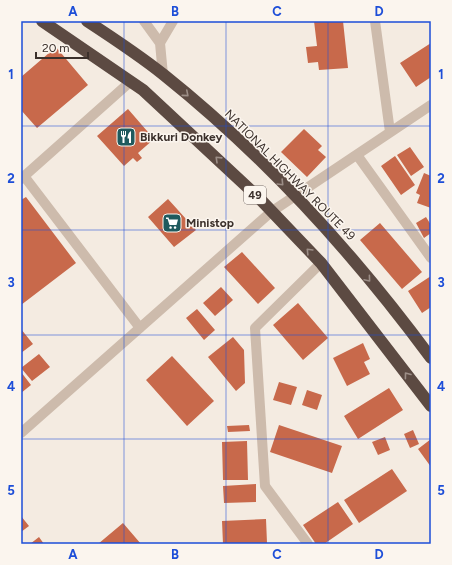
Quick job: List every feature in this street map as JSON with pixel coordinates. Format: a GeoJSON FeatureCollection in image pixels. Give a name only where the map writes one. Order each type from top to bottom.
{"type":"FeatureCollection","features":[{"type":"Feature","properties":{"kind":"highway","name":"49"},"geometry":{"type":"LineString","coordinates":[[42,21],[143,90],[204,145],[321,263],[431,406]]}},
{"type":"Feature","properties":{"kind":"highway","name":"NATIONAL HIGHWAY ROUTE 49"},"geometry":{"type":"LineString","coordinates":[[87,21],[163,74],[231,133],[348,254],[431,358]]}},
{"type":"Feature","properties":{"kind":"street"},"geometry":{"type":"LineString","coordinates":[[144,21],[160,43],[163,74]]}},
{"type":"Feature","properties":{"kind":"street"},"geometry":{"type":"LineString","coordinates":[[160,43],[173,21]]}},
{"type":"Feature","properties":{"kind":"street"},"geometry":{"type":"LineString","coordinates":[[375,21],[390,132]]}},
{"type":"Feature","properties":{"kind":"street"},"geometry":{"type":"LineString","coordinates":[[130,82],[22,178],[140,328]]}},
{"type":"Feature","properties":{"kind":"street"},"geometry":{"type":"LineString","coordinates":[[21,433],[271,212],[431,105]]}},
{"type":"Feature","properties":{"kind":"street"},"geometry":{"type":"LineString","coordinates":[[357,155],[431,258]]}},
{"type":"Feature","properties":{"kind":"street"},"geometry":{"type":"LineString","coordinates":[[308,544],[265,486],[255,328],[321,263]]}},
{"type":"Feature","properties":{"kind":"building"},"geometry":{"type":"Polygon","coordinates":[[[314,21],[343,21],[348,68],[319,70],[318,62],[308,63],[306,47],[317,46],[314,21]]]}},
{"type":"Feature","properties":{"kind":"building"},"geometry":{"type":"Polygon","coordinates":[[[431,43],[431,77],[416,87],[400,63],[431,43]]]}},
{"type":"Feature","properties":{"kind":"building"},"geometry":{"type":"Polygon","coordinates":[[[56,47],[88,85],[37,128],[21,110],[21,77],[56,47]]]}},
{"type":"Feature","properties":{"kind":"building","name":"Bikkuri Donkey"},"geometry":{"type":"Polygon","coordinates":[[[128,109],[154,139],[138,153],[142,158],[137,162],[133,158],[124,166],[97,136],[128,109]]]}},
{"type":"Feature","properties":{"kind":"building"},"geometry":{"type":"Polygon","coordinates":[[[304,129],[322,146],[318,150],[326,157],[307,177],[281,152],[304,129]]]}},
{"type":"Feature","properties":{"kind":"building"},"geometry":{"type":"Polygon","coordinates":[[[410,147],[424,167],[411,176],[397,155],[410,147]]]}},
{"type":"Feature","properties":{"kind":"building"},"geometry":{"type":"Polygon","coordinates":[[[395,156],[415,185],[401,195],[381,166],[395,156]]]}},
{"type":"Feature","properties":{"kind":"building"},"geometry":{"type":"Polygon","coordinates":[[[424,173],[431,176],[431,208],[417,203],[420,195],[416,193],[424,173]]]}},
{"type":"Feature","properties":{"kind":"building"},"geometry":{"type":"Polygon","coordinates":[[[26,197],[76,263],[21,305],[21,200],[26,197]]]}},
{"type":"Feature","properties":{"kind":"building","name":"Ministop"},"geometry":{"type":"Polygon","coordinates":[[[168,199],[196,230],[174,247],[148,217],[168,199]]]}},
{"type":"Feature","properties":{"kind":"building"},"geometry":{"type":"Polygon","coordinates":[[[426,217],[431,225],[431,233],[424,238],[416,223],[426,217]]]}},
{"type":"Feature","properties":{"kind":"building"},"geometry":{"type":"Polygon","coordinates":[[[380,223],[422,272],[402,289],[360,240],[380,223]]]}},
{"type":"Feature","properties":{"kind":"building"},"geometry":{"type":"Polygon","coordinates":[[[242,252],[275,288],[258,304],[224,267],[242,252]]]}},
{"type":"Feature","properties":{"kind":"building"},"geometry":{"type":"Polygon","coordinates":[[[431,276],[431,307],[422,313],[408,291],[431,276]]]}},
{"type":"Feature","properties":{"kind":"building"},"geometry":{"type":"Polygon","coordinates":[[[221,287],[233,300],[215,316],[203,303],[221,287]]]}},
{"type":"Feature","properties":{"kind":"building"},"geometry":{"type":"Polygon","coordinates":[[[298,303],[328,338],[303,360],[273,325],[298,303]]]}},
{"type":"Feature","properties":{"kind":"building"},"geometry":{"type":"Polygon","coordinates":[[[197,309],[215,330],[204,340],[186,318],[197,309]]]}},
{"type":"Feature","properties":{"kind":"building"},"geometry":{"type":"Polygon","coordinates":[[[21,329],[33,344],[21,353],[21,329]]]}},
{"type":"Feature","properties":{"kind":"building"},"geometry":{"type":"Polygon","coordinates":[[[233,337],[244,350],[245,383],[236,391],[208,357],[233,337]]]}},
{"type":"Feature","properties":{"kind":"building"},"geometry":{"type":"Polygon","coordinates":[[[363,343],[370,359],[364,362],[370,374],[347,386],[333,358],[363,343]]]}},
{"type":"Feature","properties":{"kind":"building"},"geometry":{"type":"Polygon","coordinates":[[[39,354],[50,367],[32,381],[21,368],[39,354]]]}},
{"type":"Feature","properties":{"kind":"building"},"geometry":{"type":"Polygon","coordinates":[[[172,356],[214,401],[187,426],[146,380],[172,356]]]}},
{"type":"Feature","properties":{"kind":"building"},"geometry":{"type":"Polygon","coordinates":[[[21,372],[31,385],[21,393],[21,372]]]}},
{"type":"Feature","properties":{"kind":"building"},"geometry":{"type":"Polygon","coordinates":[[[279,382],[297,387],[291,405],[273,400],[279,382]]]}},
{"type":"Feature","properties":{"kind":"building"},"geometry":{"type":"Polygon","coordinates":[[[389,388],[403,410],[358,439],[344,416],[389,388]]]}},
{"type":"Feature","properties":{"kind":"building"},"geometry":{"type":"Polygon","coordinates":[[[307,390],[322,395],[317,410],[302,405],[307,390]]]}},
{"type":"Feature","properties":{"kind":"building"},"geometry":{"type":"Polygon","coordinates":[[[249,425],[250,431],[228,432],[227,426],[249,425]]]}},
{"type":"Feature","properties":{"kind":"building"},"geometry":{"type":"Polygon","coordinates":[[[279,425],[342,446],[332,473],[270,452],[279,425]]]}},
{"type":"Feature","properties":{"kind":"building"},"geometry":{"type":"Polygon","coordinates":[[[413,430],[419,444],[410,448],[404,434],[413,430]]]}},
{"type":"Feature","properties":{"kind":"building"},"geometry":{"type":"Polygon","coordinates":[[[385,437],[390,450],[378,455],[372,442],[385,437]]]}},
{"type":"Feature","properties":{"kind":"building"},"geometry":{"type":"Polygon","coordinates":[[[431,439],[431,467],[418,449],[431,439]]]}},
{"type":"Feature","properties":{"kind":"building"},"geometry":{"type":"Polygon","coordinates":[[[247,441],[248,480],[223,480],[222,442],[247,441]]]}},
{"type":"Feature","properties":{"kind":"building"},"geometry":{"type":"Polygon","coordinates":[[[392,469],[407,491],[359,523],[344,500],[392,469]]]}},
{"type":"Feature","properties":{"kind":"building"},"geometry":{"type":"Polygon","coordinates":[[[256,484],[256,502],[224,503],[223,486],[256,484]]]}},
{"type":"Feature","properties":{"kind":"building"},"geometry":{"type":"Polygon","coordinates":[[[338,502],[353,524],[324,544],[316,544],[303,525],[338,502]]]}},
{"type":"Feature","properties":{"kind":"building"},"geometry":{"type":"Polygon","coordinates":[[[21,516],[29,526],[21,532],[21,516]]]}},
{"type":"Feature","properties":{"kind":"building"},"geometry":{"type":"Polygon","coordinates":[[[266,519],[267,543],[223,544],[222,521],[266,519]]]}},
{"type":"Feature","properties":{"kind":"building"},"geometry":{"type":"Polygon","coordinates":[[[123,523],[141,544],[98,544],[123,523]]]}},
{"type":"Feature","properties":{"kind":"building"},"geometry":{"type":"Polygon","coordinates":[[[39,537],[44,544],[30,544],[39,537]]]}},
{"type":"Feature","properties":{"kind":"place","name":"Bikkuri Donkey"},"geometry":{"type":"Point","coordinates":[126,137]}},
{"type":"Feature","properties":{"kind":"place","name":"Ministop"},"geometry":{"type":"Point","coordinates":[172,223]}}]}
